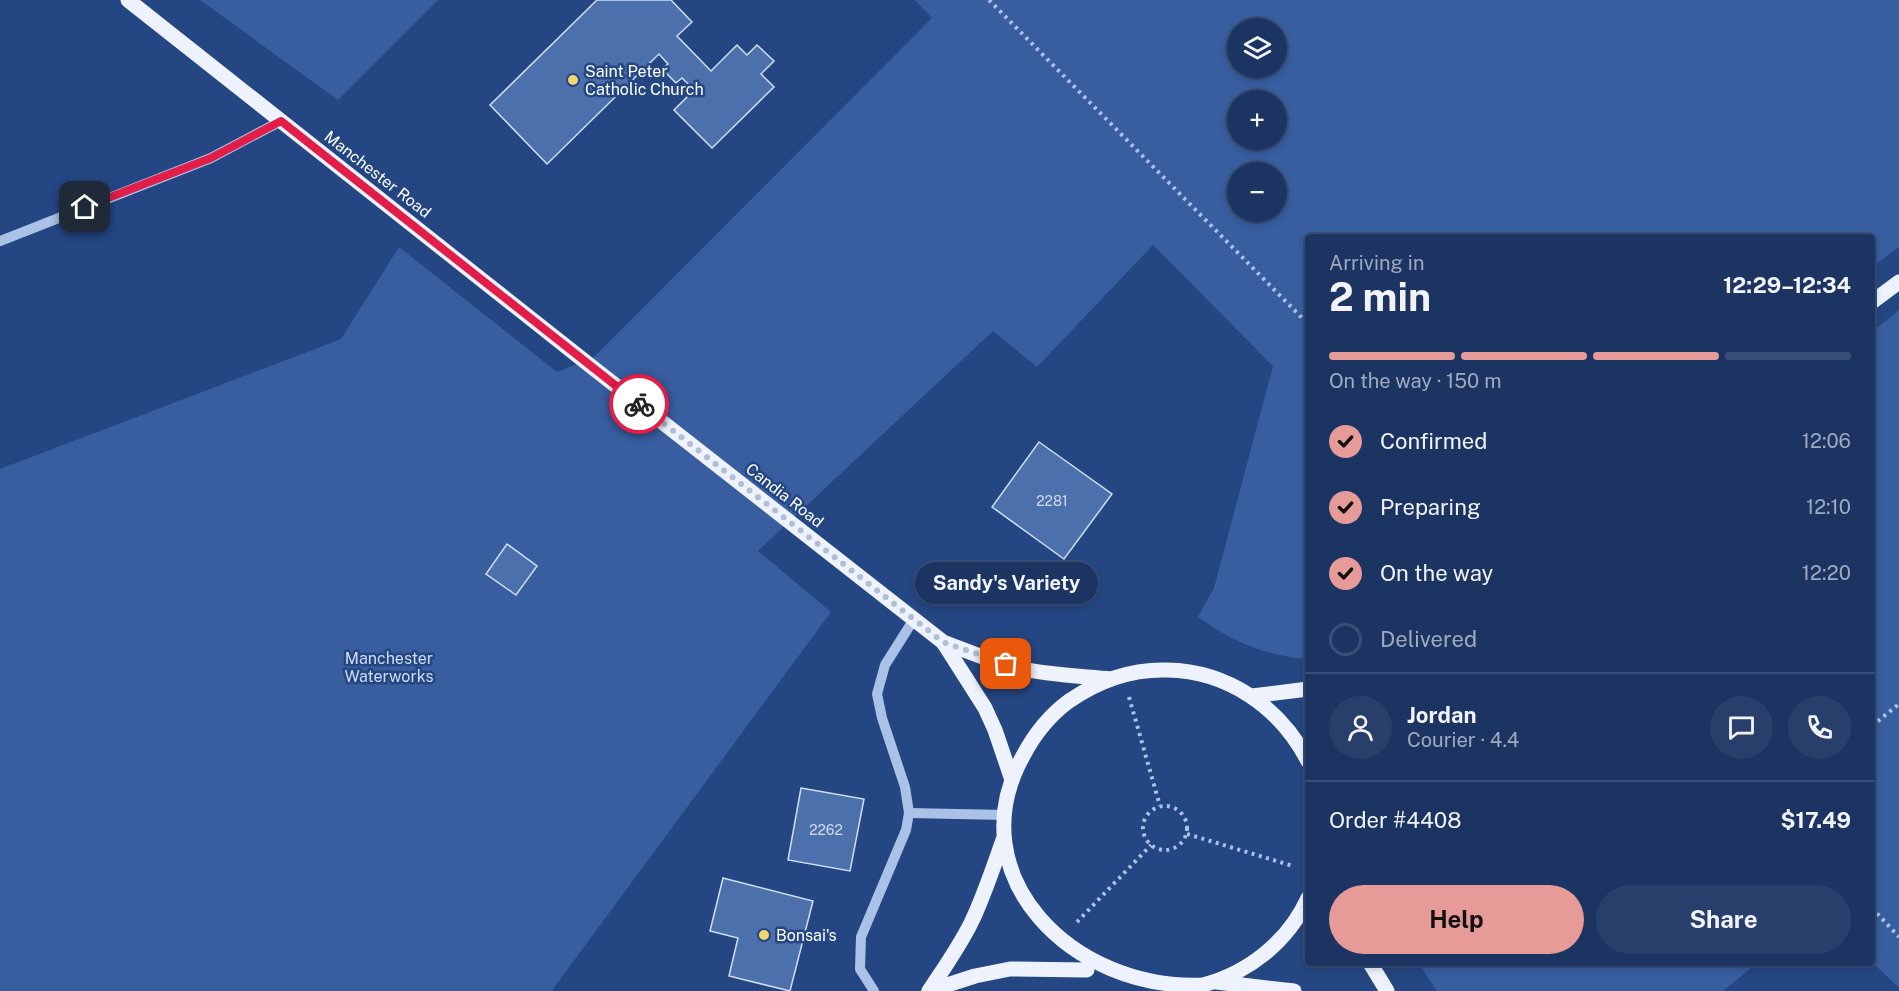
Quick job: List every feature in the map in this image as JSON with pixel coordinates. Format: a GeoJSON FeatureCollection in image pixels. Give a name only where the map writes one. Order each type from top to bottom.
{"type":"FeatureCollection","features":[{"type":"Feature","properties":{"kind":"main road","name":"Manchester Road"},"geometry":{"type":"LineString","coordinates":[[128,0],[605,377]]}},
{"type":"Feature","properties":{"kind":"main road"},"geometry":{"type":"LineString","coordinates":[[1875,300],[1899,282]]}},
{"type":"Feature","properties":{"kind":"main road","name":"Candia Road"},"geometry":{"type":"LineString","coordinates":[[605,377],[943,642],[1019,668],[1111,678]]}},
{"type":"Feature","properties":{"kind":"main road","name":"Candia Road"},"geometry":{"type":"LineString","coordinates":[[943,642],[985,708],[1012,780]]}},
{"type":"Feature","properties":{"kind":"main road"},"geometry":{"type":"LineString","coordinates":[[1305,754],[1280,719],[1252,696],[1223,681],[1191,672],[1159,669],[1126,674],[1111,678],[1078,695],[1050,718],[1028,747],[1012,780],[1005,815],[1006,855],[1011,875],[1028,913],[1040,930],[1069,958],[1103,978],[1139,988],[1177,989],[1213,982],[1245,968],[1273,947],[1295,921],[1305,903]]}},
{"type":"Feature","properties":{"kind":"main road"},"geometry":{"type":"LineString","coordinates":[[1252,696],[1305,689]]}},
{"type":"Feature","properties":{"kind":"main road"},"geometry":{"type":"LineString","coordinates":[[929,991],[971,922],[984,894],[1005,834]]}},
{"type":"Feature","properties":{"kind":"main road"},"geometry":{"type":"LineString","coordinates":[[1372,966],[1387,991]]}},
{"type":"Feature","properties":{"kind":"main road"},"geometry":{"type":"LineString","coordinates":[[929,991],[975,976],[1010,969],[1087,970]]}},
{"type":"Feature","properties":{"kind":"main road"},"geometry":{"type":"LineString","coordinates":[[1213,982],[1294,991]]}},
{"type":"Feature","properties":{"kind":"street"},"geometry":{"type":"LineString","coordinates":[[0,241],[211,158],[281,121]]}},
{"type":"Feature","properties":{"kind":"street"},"geometry":{"type":"LineString","coordinates":[[874,991],[860,969],[861,937],[906,830],[909,813],[905,787],[882,718],[877,694],[885,665],[914,619]]}},
{"type":"Feature","properties":{"kind":"street"},"geometry":{"type":"LineString","coordinates":[[909,813],[1005,815]]}},
{"type":"Feature","properties":{"kind":"path"},"geometry":{"type":"LineString","coordinates":[[989,0],[1305,321]]}},
{"type":"Feature","properties":{"kind":"path"},"geometry":{"type":"LineString","coordinates":[[1126,674],[1128,695],[1160,806]]}},
{"type":"Feature","properties":{"kind":"path"},"geometry":{"type":"LineString","coordinates":[[1875,724],[1899,704]]}},
{"type":"Feature","properties":{"kind":"path"},"geometry":{"type":"LineString","coordinates":[[1160,806],[1173,807],[1183,815],[1186,821],[1186,834],[1183,841],[1170,849],[1163,850],[1151,845],[1145,837],[1144,822],[1153,809],[1160,806]]}},
{"type":"Feature","properties":{"kind":"path"},"geometry":{"type":"LineString","coordinates":[[1186,834],[1293,866]]}},
{"type":"Feature","properties":{"kind":"path"},"geometry":{"type":"LineString","coordinates":[[1073,926],[1151,845]]}},
{"type":"Feature","properties":{"kind":"path"},"geometry":{"type":"LineString","coordinates":[[1875,911],[1899,937]]}},
{"type":"Feature","properties":{"kind":"green space"},"geometry":{"type":"Polygon","coordinates":[[[200,0],[438,0],[338,100],[200,0]]]}},
{"type":"Feature","properties":{"kind":"green space","name":"Manchester Waterworks"},"geometry":{"type":"Polygon","coordinates":[[[915,0],[1899,0],[1899,247],[1875,265],[1875,234],[1305,234],[1305,657],[1291,657],[1247,645],[1198,617],[1214,588],[1273,366],[1153,245],[1037,367],[993,331],[758,551],[831,612],[553,989],[554,991],[0,991],[0,469],[341,339],[399,247],[557,372],[594,357],[932,18],[915,0]]]}},
{"type":"Feature","properties":{"kind":"green space"},"geometry":{"type":"Polygon","coordinates":[[[1899,310],[1899,988],[1875,965],[1875,330],[1899,310]]]}},
{"type":"Feature","properties":{"kind":"green space"},"geometry":{"type":"Polygon","coordinates":[[[1420,966],[1753,966],[1723,991],[1437,991],[1420,966]]]}},
{"type":"Feature","properties":{"kind":"building","name":"Saint Peter Catholic Church"},"geometry":{"type":"Polygon","coordinates":[[[597,0],[671,0],[692,22],[677,36],[711,71],[737,45],[747,55],[757,45],[774,61],[761,74],[774,87],[712,148],[674,110],[694,90],[682,78],[676,83],[662,69],[668,64],[659,54],[547,164],[490,105],[597,0]]]}},
{"type":"Feature","properties":{"kind":"building"},"geometry":{"type":"Polygon","coordinates":[[[1039,442],[1112,494],[1064,559],[992,507],[1039,442]]]}},
{"type":"Feature","properties":{"kind":"building"},"geometry":{"type":"Polygon","coordinates":[[[507,544],[537,566],[516,595],[486,574],[507,544]]]}},
{"type":"Feature","properties":{"kind":"building"},"geometry":{"type":"Polygon","coordinates":[[[801,788],[864,799],[850,871],[788,860],[801,788]]]}},
{"type":"Feature","properties":{"kind":"building","name":"Bonsai's"},"geometry":{"type":"Polygon","coordinates":[[[723,878],[813,901],[790,991],[729,976],[738,938],[710,931],[723,878]]]}},
{"type":"Feature","properties":{"kind":"way so far"},"geometry":{"type":"LineString","coordinates":[[639,404],[943,642],[1006,664]]}},
{"type":"Feature","properties":{"kind":"place","name":"Saint Peter Catholic Church"},"geometry":{"type":"Point","coordinates":[573,80]}},
{"type":"Feature","properties":{"kind":"place","name":"Sandy's Variety"},"geometry":{"type":"Point","coordinates":[1006,664]}},
{"type":"Feature","properties":{"kind":"place","name":"Bonsai's"},"geometry":{"type":"Point","coordinates":[764,935]}},
{"type":"Feature","properties":{"kind":"route"},"geometry":{"type":"LineString","coordinates":[[85,207],[211,158],[281,121],[639,404]]}}]}
